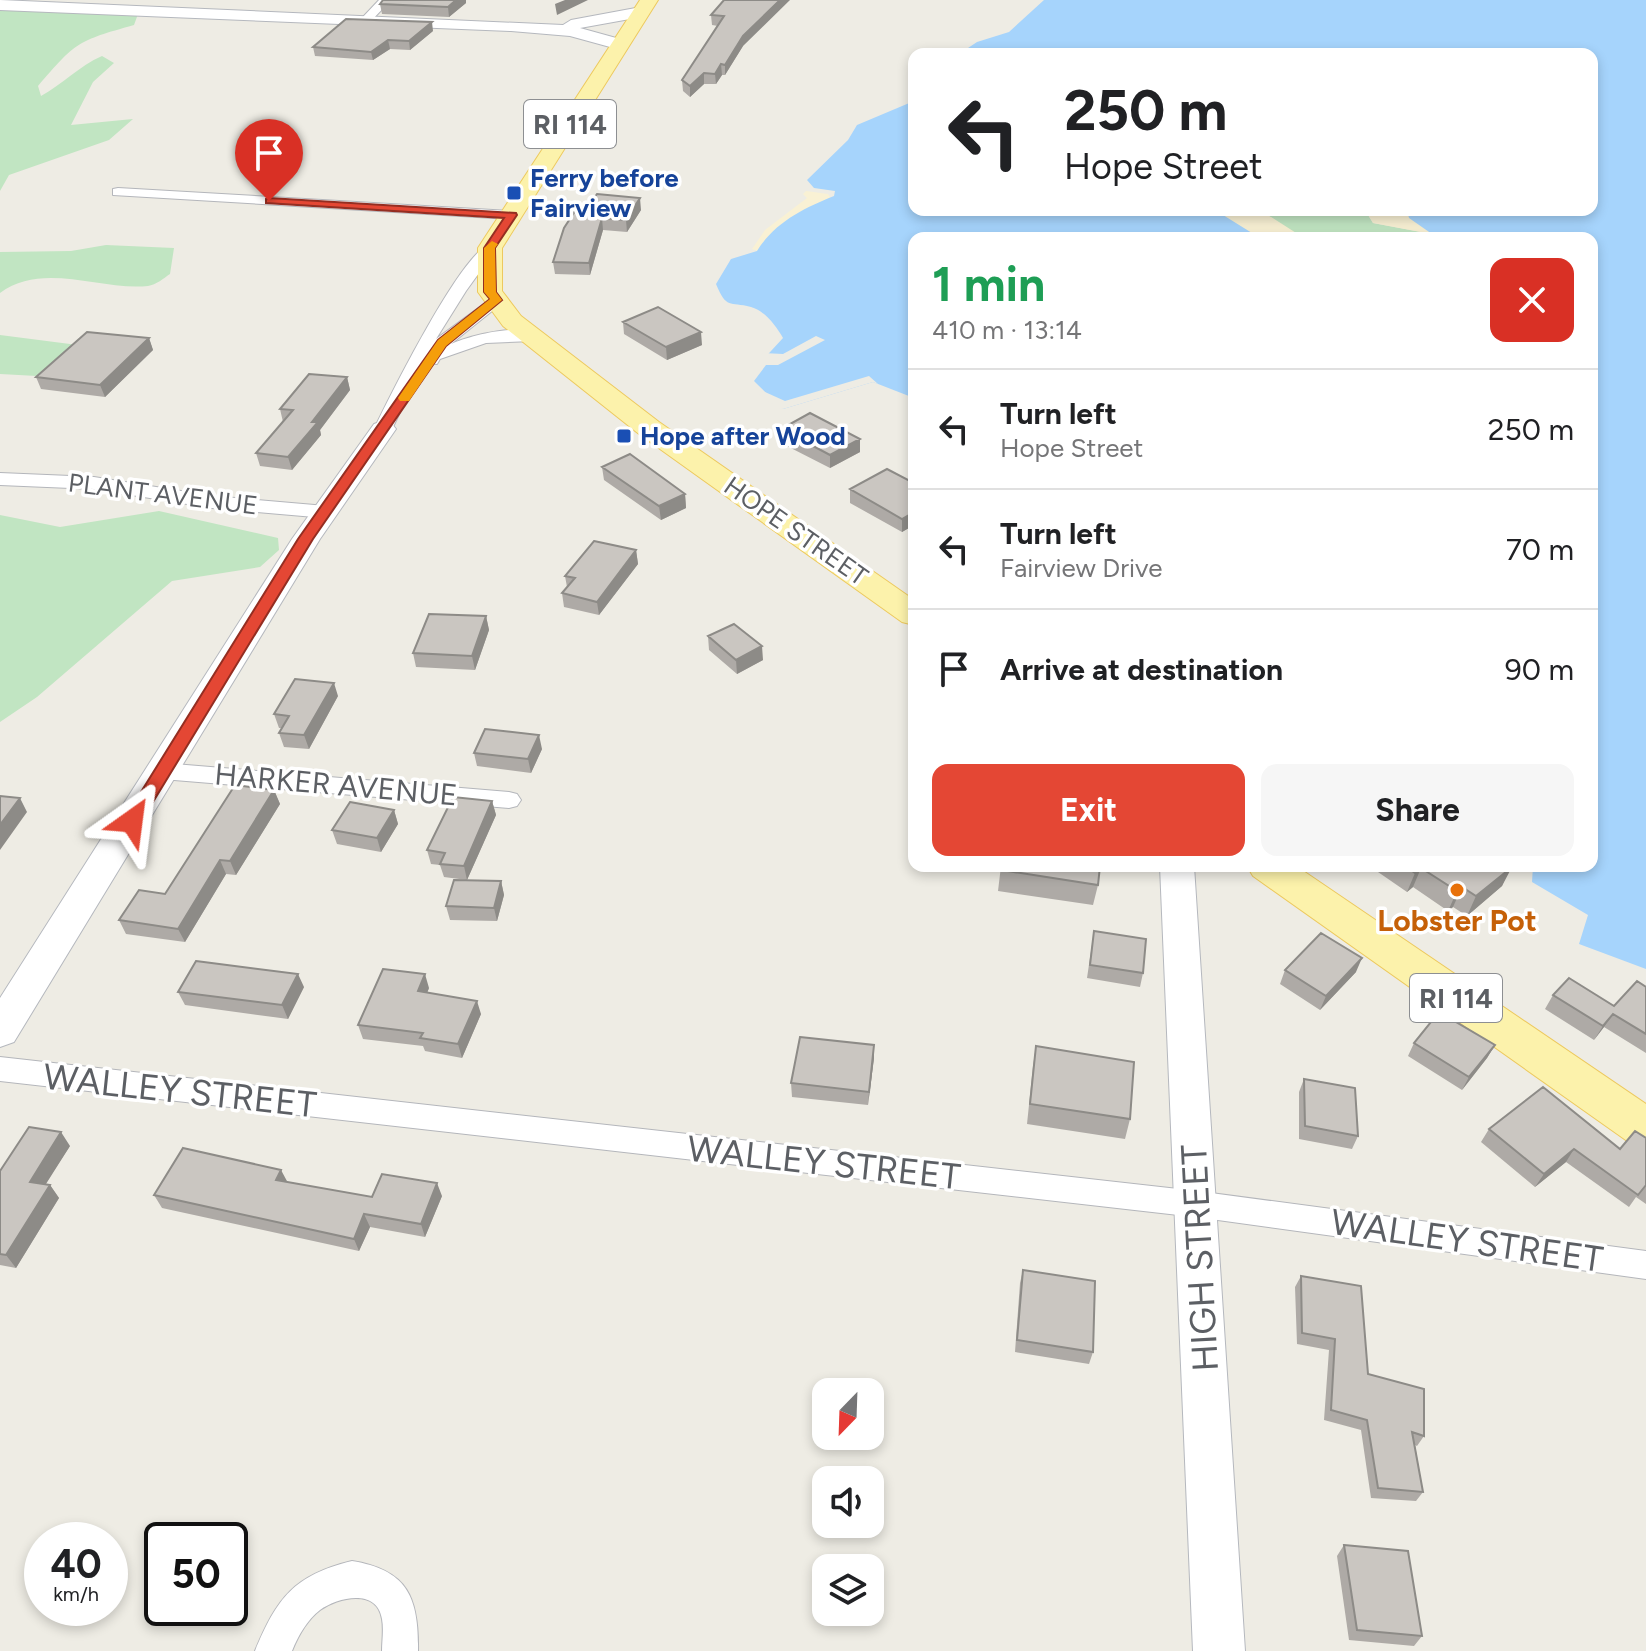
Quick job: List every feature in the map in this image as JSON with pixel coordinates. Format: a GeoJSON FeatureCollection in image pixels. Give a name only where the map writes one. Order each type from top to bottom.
{"type":"FeatureCollection","features":[{"type":"Feature","properties":{"kind":"main road","name":"RI 114"},"geometry":{"type":"LineString","coordinates":[[490,248],[645,6]]}},
{"type":"Feature","properties":{"kind":"main road"},"geometry":{"type":"LineString","coordinates":[[490,248],[490,292],[495,297]]}},
{"type":"Feature","properties":{"kind":"main road","name":"HOPE STREET"},"geometry":{"type":"LineString","coordinates":[[495,297],[512,321],[649,428],[908,611]]}},
{"type":"Feature","properties":{"kind":"main road","name":"RI 114"},"geometry":{"type":"LineString","coordinates":[[1276,872],[1646,1129]]}},
{"type":"Feature","properties":{"kind":"street"},"geometry":{"type":"LineString","coordinates":[[366,20],[385,0]]}},
{"type":"Feature","properties":{"kind":"street"},"geometry":{"type":"LineString","coordinates":[[0,5],[511,26],[571,31],[621,45]]}},
{"type":"Feature","properties":{"kind":"street"},"geometry":{"type":"LineString","coordinates":[[511,26],[571,25],[645,6]]}},
{"type":"Feature","properties":{"kind":"street"},"geometry":{"type":"LineString","coordinates":[[118,192],[512,215]]}},
{"type":"Feature","properties":{"kind":"street"},"geometry":{"type":"LineString","coordinates":[[383,429],[417,359],[467,276],[490,248]]}},
{"type":"Feature","properties":{"kind":"street"},"geometry":{"type":"LineString","coordinates":[[447,309],[495,297]]}},
{"type":"Feature","properties":{"kind":"street"},"geometry":{"type":"LineString","coordinates":[[0,1031],[306,539],[442,343],[495,297]]}},
{"type":"Feature","properties":{"kind":"street"},"geometry":{"type":"LineString","coordinates":[[430,362],[459,345],[486,336],[532,336]]}},
{"type":"Feature","properties":{"kind":"street","name":"PLANT AVENUE"},"geometry":{"type":"LineString","coordinates":[[0,479],[94,483],[155,490],[212,502],[326,512]]}},
{"type":"Feature","properties":{"kind":"street","name":"HARKER AVENUE"},"geometry":{"type":"LineString","coordinates":[[162,771],[509,800]]}},
{"type":"Feature","properties":{"kind":"street","name":"HIGH STREET"},"geometry":{"type":"LineString","coordinates":[[1177,872],[1219,1651]]}},
{"type":"Feature","properties":{"kind":"street","name":"WALLEY STREET"},"geometry":{"type":"LineString","coordinates":[[0,1069],[1196,1204],[1646,1265]]}},
{"type":"Feature","properties":{"kind":"street"},"geometry":{"type":"LineString","coordinates":[[273,1651],[278,1633],[290,1612],[306,1595],[325,1584],[346,1578],[365,1579],[383,1588],[396,1604],[402,1625],[400,1651]]}},
{"type":"Feature","properties":{"kind":"green space"},"geometry":{"type":"Polygon","coordinates":[[[0,7],[138,14],[134,25],[79,45],[38,86],[41,96],[102,56],[114,63],[93,82],[71,125],[133,119],[109,140],[9,175],[0,191],[0,7]]]}},
{"type":"Feature","properties":{"kind":"green space"},"geometry":{"type":"Polygon","coordinates":[[[1252,216],[1369,216],[1373,223],[1421,232],[1290,232],[1252,216]]]}},
{"type":"Feature","properties":{"kind":"green space"},"geometry":{"type":"Polygon","coordinates":[[[106,245],[174,248],[170,274],[148,286],[35,279],[0,293],[0,252],[71,251],[106,245]]]}},
{"type":"Feature","properties":{"kind":"green space"},"geometry":{"type":"Polygon","coordinates":[[[0,335],[99,351],[74,378],[0,374],[0,335]]]}},
{"type":"Feature","properties":{"kind":"green space"},"geometry":{"type":"Polygon","coordinates":[[[159,511],[278,538],[279,550],[260,567],[172,581],[37,697],[0,722],[0,515],[60,527],[159,511]]]}},
{"type":"Feature","properties":{"kind":"sand"},"geometry":{"type":"Polygon","coordinates":[[[806,191],[828,194],[835,205],[758,251],[752,249],[765,230],[807,198],[803,194],[806,191]]]}},
{"type":"Feature","properties":{"kind":"sand"},"geometry":{"type":"Polygon","coordinates":[[[1179,216],[1269,216],[1295,232],[1213,232],[1179,216]]]}},
{"type":"Feature","properties":{"kind":"sand"},"geometry":{"type":"Polygon","coordinates":[[[1369,216],[1434,216],[1446,232],[1420,232],[1373,223],[1369,216]]]}},
{"type":"Feature","properties":{"kind":"water"},"geometry":{"type":"Polygon","coordinates":[[[1044,0],[1646,0],[1646,969],[1579,944],[1588,915],[1532,882],[1533,872],[1598,872],[1598,232],[1429,232],[1408,216],[1598,216],[1598,48],[968,48],[1009,32],[1044,0]]]}},
{"type":"Feature","properties":{"kind":"water"},"geometry":{"type":"Polygon","coordinates":[[[908,104],[908,216],[1225,216],[1250,232],[908,232],[908,396],[873,382],[783,409],[748,376],[783,338],[761,312],[726,301],[716,284],[731,259],[757,251],[772,232],[791,217],[834,196],[835,191],[814,188],[807,180],[848,140],[857,125],[908,104]]]}},
{"type":"Feature","properties":{"kind":"pier"},"geometry":{"type":"Polygon","coordinates":[[[816,336],[825,340],[778,365],[766,365],[754,381],[765,392],[785,401],[869,376],[878,384],[873,382],[783,409],[747,385],[744,374],[763,353],[783,354],[816,336]]]}},
{"type":"Feature","properties":{"kind":"building"},"geometry":{"type":"Polygon","coordinates":[[[383,0],[456,0],[448,7],[380,4],[383,0]]]}},
{"type":"Feature","properties":{"kind":"building"},"geometry":{"type":"Polygon","coordinates":[[[724,0],[780,0],[743,36],[725,65],[721,64],[715,74],[704,73],[690,86],[682,80],[724,16],[711,15],[724,0]]]}},
{"type":"Feature","properties":{"kind":"building"},"geometry":{"type":"Polygon","coordinates":[[[346,19],[432,22],[409,41],[388,40],[371,52],[313,47],[346,19]]]}},
{"type":"Feature","properties":{"kind":"building"},"geometry":{"type":"Polygon","coordinates":[[[597,194],[640,198],[626,220],[602,218],[589,263],[553,262],[564,228],[577,208],[587,208],[597,194]]]}},
{"type":"Feature","properties":{"kind":"building"},"geometry":{"type":"Polygon","coordinates":[[[658,307],[701,332],[666,347],[623,322],[658,307]]]}},
{"type":"Feature","properties":{"kind":"building"},"geometry":{"type":"Polygon","coordinates":[[[87,332],[149,338],[100,385],[36,377],[87,332]]]}},
{"type":"Feature","properties":{"kind":"building"},"geometry":{"type":"Polygon","coordinates":[[[309,374],[347,377],[312,422],[318,422],[288,457],[256,453],[293,410],[280,409],[309,374]]]}},
{"type":"Feature","properties":{"kind":"building"},"geometry":{"type":"Polygon","coordinates":[[[810,413],[860,439],[830,455],[781,429],[810,413]]]}},
{"type":"Feature","properties":{"kind":"building"},"geometry":{"type":"Polygon","coordinates":[[[630,454],[685,494],[659,506],[602,467],[630,454]]]}},
{"type":"Feature","properties":{"kind":"building"},"geometry":{"type":"Polygon","coordinates":[[[887,469],[908,480],[908,516],[902,519],[850,489],[887,469]]]}},
{"type":"Feature","properties":{"kind":"building"},"geometry":{"type":"Polygon","coordinates":[[[594,541],[636,550],[597,602],[562,593],[575,578],[565,576],[594,541]]]}},
{"type":"Feature","properties":{"kind":"building"},"geometry":{"type":"Polygon","coordinates":[[[429,614],[486,616],[472,656],[413,653],[429,614]]]}},
{"type":"Feature","properties":{"kind":"building"},"geometry":{"type":"Polygon","coordinates":[[[734,624],[762,646],[736,660],[708,636],[734,624]]]}},
{"type":"Feature","properties":{"kind":"building"},"geometry":{"type":"Polygon","coordinates":[[[295,679],[334,683],[304,735],[279,733],[289,716],[274,714],[295,679]]]}},
{"type":"Feature","properties":{"kind":"building"},"geometry":{"type":"Polygon","coordinates":[[[485,729],[539,735],[528,759],[474,753],[485,729]]]}},
{"type":"Feature","properties":{"kind":"building"},"geometry":{"type":"Polygon","coordinates":[[[235,785],[274,790],[230,861],[220,860],[178,929],[119,920],[139,890],[165,894],[235,785]]]}},
{"type":"Feature","properties":{"kind":"building"},"geometry":{"type":"Polygon","coordinates":[[[0,796],[20,798],[0,825],[0,796]]]}},
{"type":"Feature","properties":{"kind":"building"},"geometry":{"type":"Polygon","coordinates":[[[453,797],[492,801],[464,866],[440,864],[445,853],[427,850],[453,797]]]}},
{"type":"Feature","properties":{"kind":"building"},"geometry":{"type":"Polygon","coordinates":[[[350,802],[394,810],[377,838],[332,830],[350,802]]]}},
{"type":"Feature","properties":{"kind":"building"},"geometry":{"type":"Polygon","coordinates":[[[1014,872],[1099,872],[1098,885],[1014,872]]]}},
{"type":"Feature","properties":{"kind":"building"},"geometry":{"type":"Polygon","coordinates":[[[1427,872],[1506,872],[1476,896],[1462,887],[1457,891],[1427,872]]]}},
{"type":"Feature","properties":{"kind":"building"},"geometry":{"type":"Polygon","coordinates":[[[454,880],[501,881],[494,908],[446,906],[454,880]]]}},
{"type":"Feature","properties":{"kind":"building"},"geometry":{"type":"Polygon","coordinates":[[[1094,931],[1146,939],[1143,973],[1090,965],[1094,931]]]}},
{"type":"Feature","properties":{"kind":"building"},"geometry":{"type":"Polygon","coordinates":[[[1321,933],[1362,958],[1326,996],[1285,970],[1321,933]]]}},
{"type":"Feature","properties":{"kind":"building"},"geometry":{"type":"Polygon","coordinates":[[[196,961],[298,974],[282,1005],[178,992],[196,961]]]}},
{"type":"Feature","properties":{"kind":"building"},"geometry":{"type":"Polygon","coordinates":[[[383,969],[425,974],[418,991],[477,1001],[458,1044],[420,1038],[423,1033],[358,1025],[383,969]]]}},
{"type":"Feature","properties":{"kind":"building"},"geometry":{"type":"Polygon","coordinates":[[[1569,978],[1614,1006],[1637,981],[1646,987],[1646,1034],[1613,1014],[1603,1026],[1553,995],[1569,978]]]}},
{"type":"Feature","properties":{"kind":"building"},"geometry":{"type":"Polygon","coordinates":[[[1439,1012],[1495,1045],[1469,1077],[1414,1043],[1439,1012]]]}},
{"type":"Feature","properties":{"kind":"building"},"geometry":{"type":"Polygon","coordinates":[[[800,1037],[874,1045],[869,1092],[791,1083],[800,1037]]]}},
{"type":"Feature","properties":{"kind":"building"},"geometry":{"type":"Polygon","coordinates":[[[1036,1046],[1134,1062],[1130,1119],[1030,1104],[1036,1046]]]}},
{"type":"Feature","properties":{"kind":"building"},"geometry":{"type":"Polygon","coordinates":[[[1304,1079],[1355,1088],[1358,1136],[1305,1126],[1304,1079]]]}},
{"type":"Feature","properties":{"kind":"building"},"geometry":{"type":"Polygon","coordinates":[[[1543,1087],[1620,1149],[1635,1131],[1646,1138],[1646,1185],[1638,1195],[1574,1149],[1544,1174],[1489,1129],[1543,1087]]]}},
{"type":"Feature","properties":{"kind":"building"},"geometry":{"type":"Polygon","coordinates":[[[29,1127],[61,1132],[30,1182],[50,1185],[6,1255],[0,1254],[0,1171],[29,1127]]]}},
{"type":"Feature","properties":{"kind":"building"},"geometry":{"type":"Polygon","coordinates":[[[183,1148],[281,1170],[276,1180],[372,1197],[382,1174],[437,1183],[421,1224],[364,1214],[354,1239],[154,1195],[183,1148]]]}},
{"type":"Feature","properties":{"kind":"building"},"geometry":{"type":"Polygon","coordinates":[[[1023,1270],[1095,1281],[1093,1352],[1017,1340],[1023,1270]]]}},
{"type":"Feature","properties":{"kind":"building"},"geometry":{"type":"Polygon","coordinates":[[[1301,1276],[1361,1286],[1368,1374],[1424,1389],[1424,1436],[1412,1432],[1423,1492],[1378,1488],[1367,1420],[1331,1410],[1335,1339],[1302,1333],[1301,1276]]]}},
{"type":"Feature","properties":{"kind":"building"},"geometry":{"type":"Polygon","coordinates":[[[1344,1545],[1408,1551],[1422,1636],[1357,1630],[1344,1545]]]}},
{"type":"Feature","properties":{"kind":"slow traffic"},"geometry":{"type":"LineString","coordinates":[[404,398],[442,343],[496,300],[490,292],[492,244]]}},
{"type":"Feature","properties":{"kind":"place","name":"Ferry before Fairview"},"geometry":{"type":"Point","coordinates":[514,193]}},
{"type":"Feature","properties":{"kind":"place","name":"Hope after Wood"},"geometry":{"type":"Point","coordinates":[624,436]}},
{"type":"Feature","properties":{"kind":"place","name":"Lobster Pot"},"geometry":{"type":"Point","coordinates":[1457,890]}},
{"type":"Feature","properties":{"kind":"route"},"geometry":{"type":"LineString","coordinates":[[132,821],[306,539],[442,343],[496,300],[490,292],[490,248],[512,215],[269,201]]}}]}
